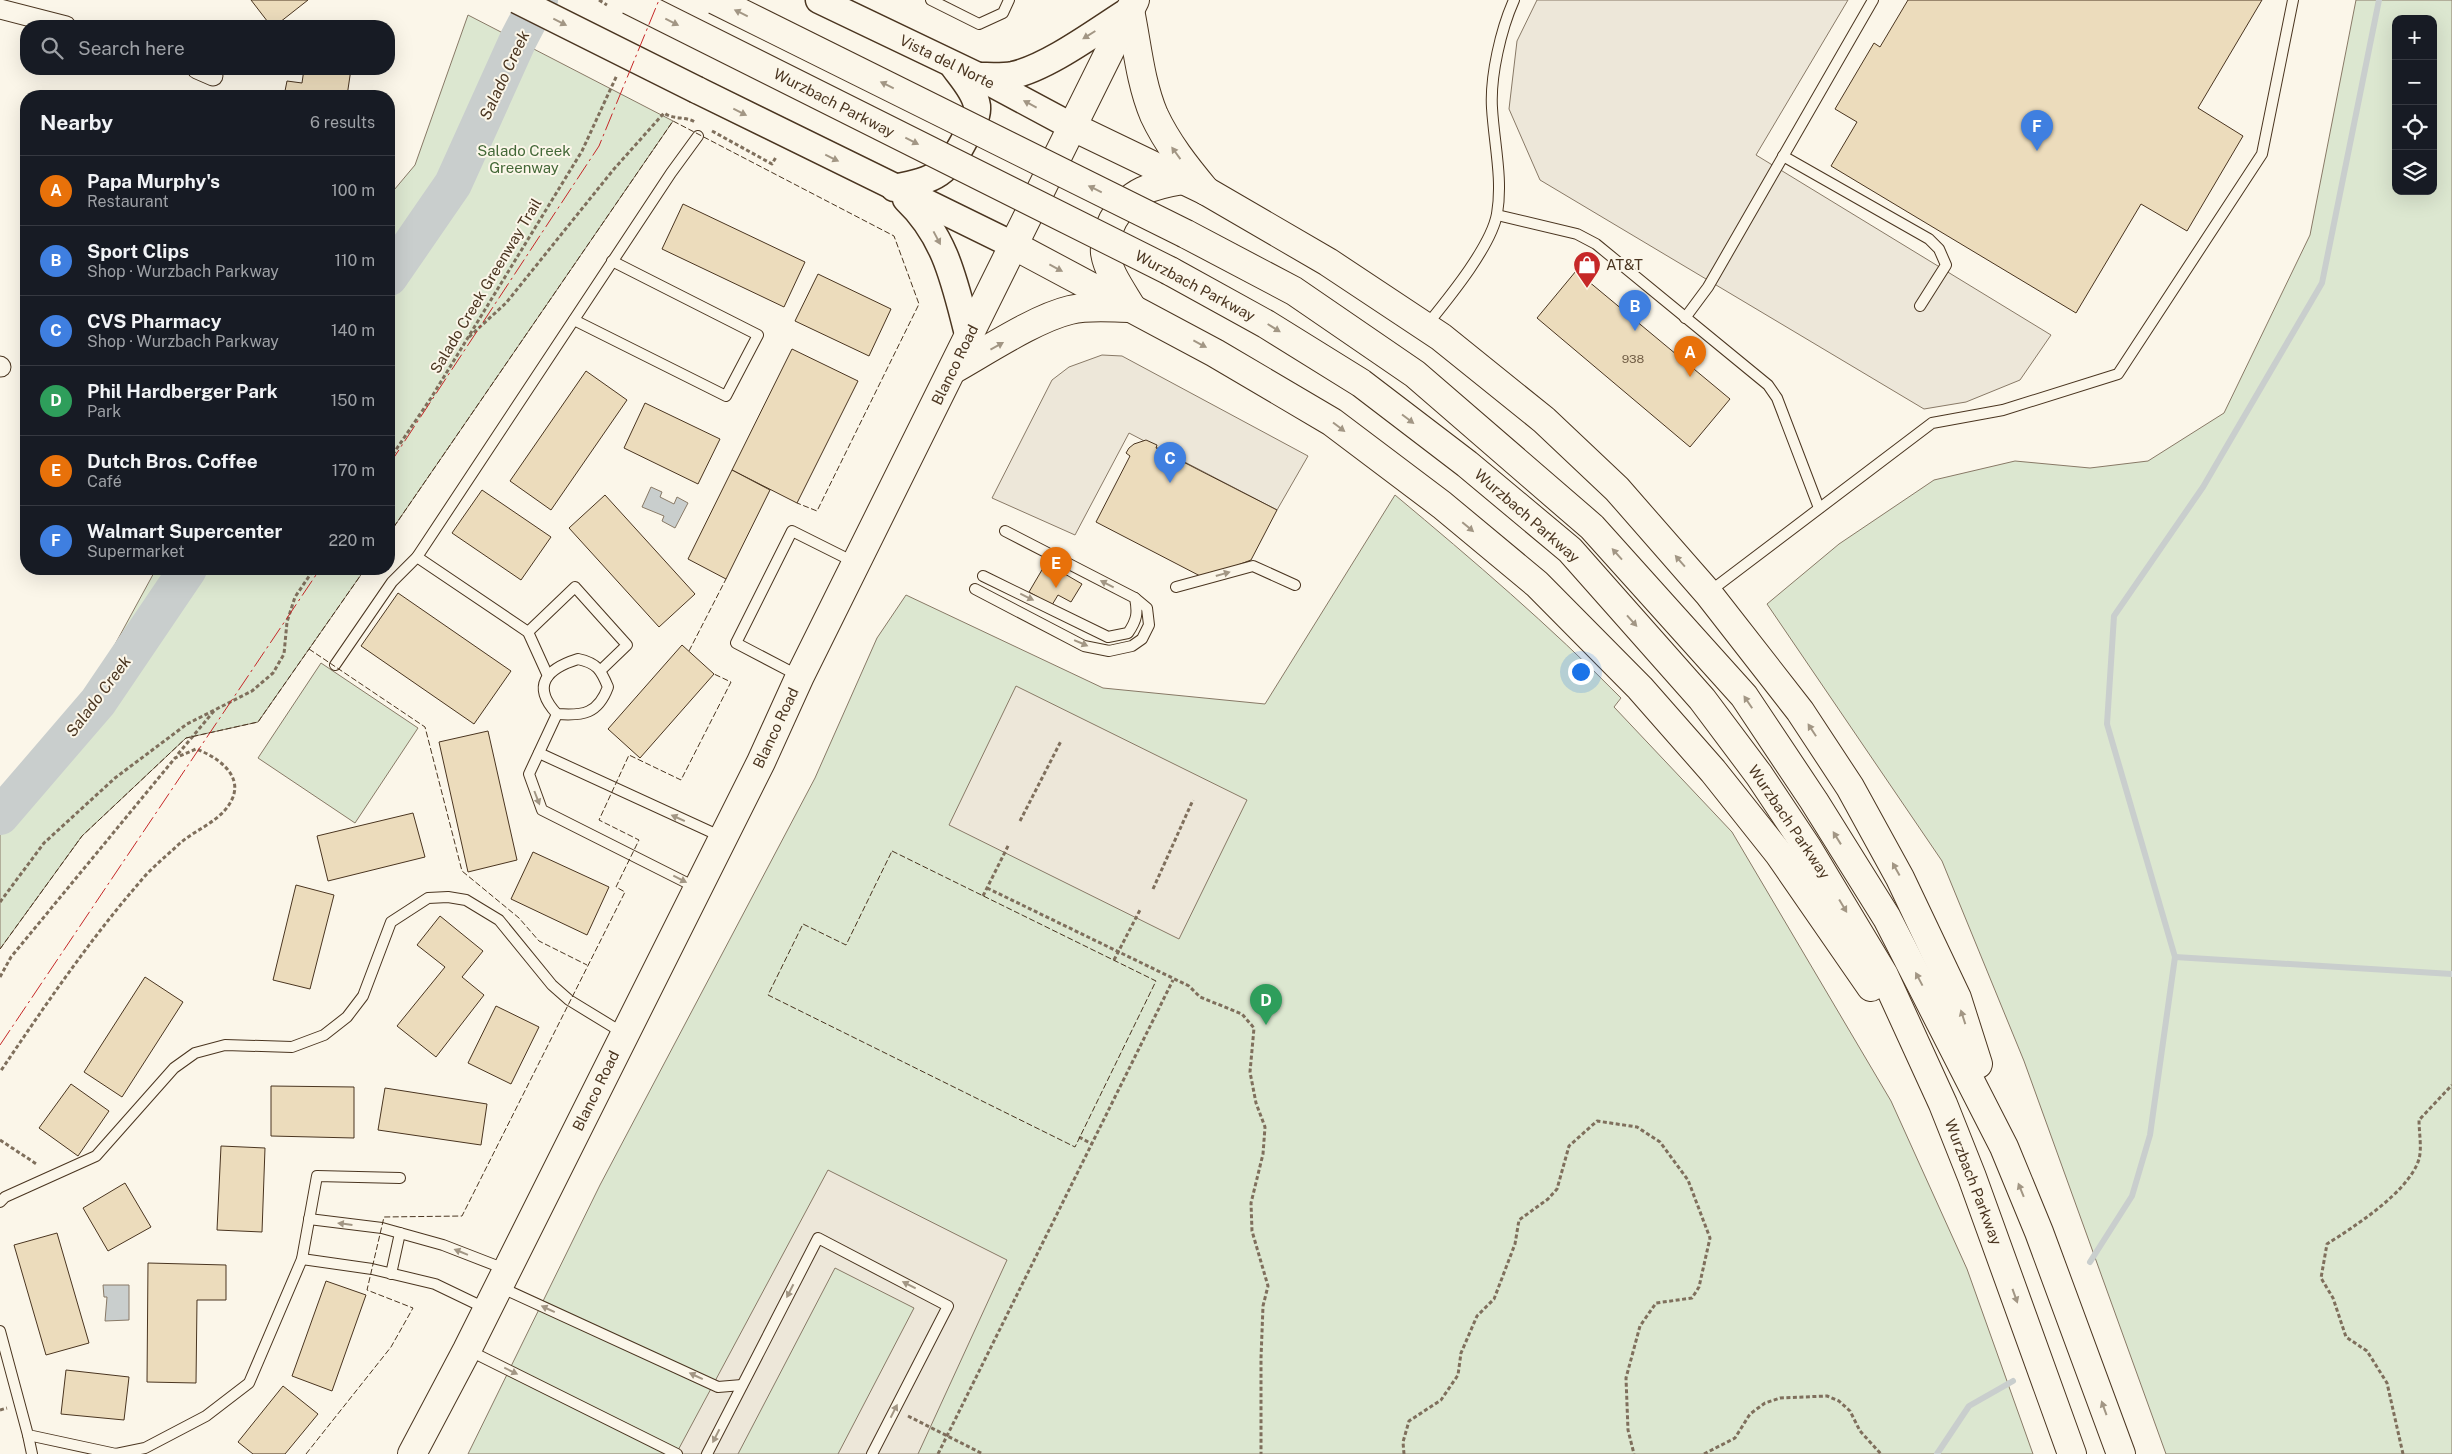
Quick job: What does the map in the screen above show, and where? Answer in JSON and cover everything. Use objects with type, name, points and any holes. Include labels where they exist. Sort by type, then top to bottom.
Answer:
[{"type":"main road","name":"Wurzbach Parkway","points":[[715,0],[1186,234],[1294,291],[1416,374],[1592,527],[1744,696],[1814,801],[1886,918],[2004,1147],[2039,1232],[2121,1454]]},
{"type":"main road","name":"Blanco Road","points":[[412,1454],[467,1350],[722,838],[800,676],[1133,5]]},
{"type":"main road","points":[[1133,5],[1146,93],[1154,114],[1194,186]]},
{"type":"main road","name":"Wurzbach Parkway","points":[[622,6],[1170,270],[1266,324],[1361,383],[1467,464],[1570,550],[1702,699],[1759,775],[1807,847],[1884,975],[1943,1104],[1975,1186],[2072,1454]]},
{"type":"main road","points":[[1074,127],[1194,186],[1328,262],[1426,327],[1544,420],[1617,489],[1708,593],[1800,711],[1850,787],[1900,878],[1957,998],[2004,1147]]},
{"type":"main road","points":[[1132,308],[1108,262],[1105,244],[1111,225],[1120,208],[1138,192],[1156,184],[1194,186]]},
{"type":"main road","points":[[1013,245],[1215,352],[1332,422],[1442,505],[1537,584],[1640,688],[1714,771],[1773,846],[1866,978],[1943,1104]]},
{"type":"main road","points":[[954,369],[1034,326],[1070,310],[1132,308]]},
{"type":"street","points":[[517,0],[894,188],[1013,245]]},
{"type":"street","name":"Vista del Norte","points":[[819,0],[954,67],[978,76],[1074,127]]},
{"type":"street","points":[[978,76],[1013,75],[1032,68],[1050,59],[1133,5]]},
{"type":"street","points":[[0,9],[43,20]]},
{"type":"street","points":[[894,188],[920,183],[943,172],[956,157],[976,117],[977,105],[967,83],[954,67]]},
{"type":"street","points":[[894,188],[923,216],[943,249],[953,275],[968,338]]},
{"type":"lane","points":[[931,0],[979,24],[1003,13],[1009,0]]},
{"type":"lane","points":[[1426,327],[1484,246],[1497,215],[1498,152],[1492,108],[1492,74],[1514,0]]},
{"type":"lane","points":[[1685,318],[1708,287],[1873,0]]},
{"type":"lane","points":[[1708,593],[1932,423],[2003,410],[2118,374],[2262,154],[2293,0]]},
{"type":"lane","points":[[335,664],[392,582],[417,557],[612,261],[698,136]]},
{"type":"lane","points":[[1784,156],[1929,239],[1939,249],[1946,265],[1920,306]]},
{"type":"lane","points":[[1497,215],[1578,234],[1596,244],[1768,385],[1777,398],[1819,508]]},
{"type":"lane","points":[[574,320],[726,396],[758,335],[612,261]]},
{"type":"lane","points":[[800,676],[736,643],[792,531],[856,564]]},
{"type":"lane","points":[[976,589],[1084,646],[1109,651],[1132,646],[1142,639],[1150,625],[1147,608],[1135,598],[1005,532]]},
{"type":"lane","points":[[417,557],[528,632],[548,676]]},
{"type":"lane","points":[[1176,587],[1253,566],[1295,585]]},
{"type":"lane","points":[[983,576],[1108,637],[1128,633],[1136,622],[1138,611],[1135,598]]},
{"type":"lane","points":[[528,632],[575,587],[627,645],[601,670]]},
{"type":"lane","points":[[578,659],[592,662],[601,670],[608,687],[603,700],[588,713],[573,716],[557,714],[545,702],[544,686],[548,676],[559,665],[578,659]]},
{"type":"lane","points":[[557,714],[529,774],[542,810],[697,888]]},
{"type":"lane","points":[[539,753],[722,838]]},
{"type":"lane","points":[[0,1202],[5,1197],[96,1156],[174,1068],[195,1053],[225,1045],[292,1047],[324,1036],[347,1017],[362,996],[391,922],[428,898],[448,897],[466,900],[499,920],[552,985],[569,1000],[624,1034]]},
{"type":"lane","points":[[28,1435],[116,1454],[145,1448],[206,1416],[248,1383],[302,1259],[317,1176],[400,1178]]},
{"type":"lane","points":[[309,1219],[382,1228],[443,1245],[498,1288],[718,1387],[742,1385]]},
{"type":"lane","points":[[391,1274],[400,1233]]},
{"type":"lane","points":[[707,1454],[818,1238],[948,1306],[872,1454]]},
{"type":"lane","points":[[302,1259],[391,1274],[435,1284],[498,1288]]},
{"type":"lane","points":[[0,1331],[32,1454]]},
{"type":"lane","points":[[467,1350],[677,1454]]},
{"type":"path","points":[[599,0],[622,6]]},
{"type":"path","name":"Salado Creek Greenway Trail","points":[[395,451],[431,398],[582,151],[619,72]]},
{"type":"path","points":[[465,341],[506,303],[614,169],[664,113],[671,118],[690,119],[698,124]]},
{"type":"path","points":[[707,128],[772,164],[776,157]]},
{"type":"path","points":[[0,902],[44,843],[115,778],[187,724],[252,691],[272,673],[284,654],[287,622],[294,597],[310,575]]},
{"type":"path","points":[[0,977],[11,957],[216,708]]},
{"type":"path","points":[[1020,821],[1061,740]]},
{"type":"path","points":[[0,1072],[55,990],[139,882],[185,838],[200,830],[228,806],[233,796],[235,783],[226,768],[213,756],[196,749],[185,752],[175,758]]},
{"type":"path","points":[[1153,889],[1193,800]]},
{"type":"path","points":[[983,896],[1009,844]]},
{"type":"path","points":[[987,888],[1173,980],[1189,986],[1200,997],[1242,1014],[1254,1028],[1250,1072],[1256,1103],[1265,1127],[1263,1154],[1251,1203],[1252,1231],[1268,1286],[1263,1306],[1261,1454]]},
{"type":"path","points":[[1114,960],[1140,910]]},
{"type":"path","points":[[938,1454],[1173,980]]},
{"type":"path","points":[[2403,1454],[2387,1383],[2368,1351],[2346,1337],[2334,1298],[2321,1278],[2327,1244],[2364,1221],[2404,1184],[2419,1158],[2419,1120],[2452,1085]]},
{"type":"path","points":[[1404,1454],[1403,1442],[1409,1421],[1440,1400],[1458,1375],[1461,1353],[1477,1316],[1494,1299],[1512,1253],[1519,1220],[1548,1200],[1557,1189],[1569,1146],[1597,1121],[1637,1127],[1660,1142],[1688,1180],[1710,1238],[1699,1287],[1692,1298],[1656,1303],[1640,1326],[1626,1378],[1628,1430],[1634,1454]]},
{"type":"path","points":[[1079,1137],[1092,1144]]},
{"type":"path","points":[[0,1140],[55,1176]]},
{"type":"path","points":[[1704,1454],[1734,1438],[1750,1414],[1765,1403],[1780,1398],[1827,1396],[1839,1401],[1850,1411],[1860,1431],[1881,1454]]},
{"type":"path","points":[[895,1409],[984,1454]]},
{"type":"green space","points":[[2356,0],[2452,0],[2452,1454],[2166,1454],[2024,1061],[1942,861],[1767,604],[1839,544],[1934,480],[2015,461],[2090,468],[2148,461],[2224,413],[2310,235]]},
{"type":"green space","name":"Salado Creek Greenway","points":[[468,15],[673,121],[395,525],[395,189],[415,165]]},
{"type":"green space","points":[[1395,495],[1511,594],[1621,698],[1614,707],[1732,832],[1891,1101],[1967,1269],[2033,1454],[468,1454],[600,1185],[815,778],[877,638],[906,595],[1103,688],[1265,704]]},
{"type":"green space","points":[[153,575],[361,575],[258,722],[186,738],[82,836],[0,949],[0,790],[94,683]]},
{"type":"green space","points":[[321,663],[418,728],[355,823],[258,758]]},
{"type":"shaded area","points":[[1537,0],[1848,0],[1756,155],[2051,335],[2020,380],[1966,402],[1924,409],[1540,180],[1509,109],[1517,41]]},
{"type":"shaded area","points":[[1102,355],[1122,356],[1308,456],[1277,510],[1129,433],[1075,535],[992,498],[1052,380],[1069,367]]},
{"type":"shaded area","points":[[651,487],[662,492],[660,497],[674,504],[677,497],[688,503],[675,528],[662,521],[664,516],[642,507]]},
{"type":"shaded area","points":[[1016,686],[1247,800],[1179,939],[949,825]]},
{"type":"shaded area","points":[[828,1170],[1007,1260],[918,1454],[838,1454],[914,1308],[835,1268],[738,1454],[676,1454]]},
{"type":"shaded area","points":[[103,1285],[129,1285],[129,1320],[105,1321],[107,1297],[104,1297]]},
{"type":"building","points":[[251,0],[308,0],[283,20],[266,20]]},
{"type":"building","points":[[1908,0],[2262,0],[2198,108],[2243,136],[2187,231],[2141,204],[2076,313],[1831,166],[1857,122],[1835,109],[1874,43],[1880,47]]},
{"type":"building","points":[[303,75],[350,75],[348,90],[285,90],[287,81],[302,83]]},
{"type":"building","points":[[683,204],[805,262],[784,307],[662,249]]},
{"type":"building","points":[[1576,271],[1730,399],[1690,447],[1537,318]]},
{"type":"building","points":[[818,274],[891,309],[869,356],[795,321]]},
{"type":"building","points":[[792,349],[858,381],[797,503],[732,470]]},
{"type":"building","points":[[586,371],[627,400],[551,510],[510,481]]},
{"type":"building","points":[[645,403],[720,439],[698,484],[624,448]]},
{"type":"building","points":[[1146,440],[1157,445],[1156,448],[1277,510],[1251,560],[1204,578],[1096,522],[1130,456],[1126,453],[1129,448]]},
{"type":"building","points":[[732,470],[770,490],[726,579],[688,559]]},
{"type":"building","points":[[482,490],[551,537],[521,580],[452,533]]},
{"type":"building","points":[[605,495],[695,594],[659,627],[569,528]]},
{"type":"building","points":[[1046,563],[1082,584],[1071,602],[1058,595],[1052,605],[1029,592]]},
{"type":"building","points":[[398,593],[511,671],[474,724],[361,646]]},
{"type":"building","points":[[682,645],[714,674],[640,758],[608,729]]},
{"type":"building","points":[[488,731],[517,860],[468,872],[439,742]]},
{"type":"building","points":[[413,813],[425,857],[328,881],[317,836]]},
{"type":"building","points":[[533,852],[609,887],[587,935],[511,899]]},
{"type":"building","points":[[296,885],[334,895],[310,989],[273,980]]},
{"type":"building","points":[[440,916],[483,951],[462,977],[484,995],[436,1057],[397,1026],[445,967],[417,945]]},
{"type":"building","points":[[145,977],[183,1002],[122,1097],[84,1072]]},
{"type":"building","points":[[496,1006],[539,1027],[511,1084],[468,1063]]},
{"type":"building","points":[[71,1084],[109,1111],[78,1156],[39,1128]]},
{"type":"building","points":[[271,1086],[354,1087],[354,1138],[271,1136]]},
{"type":"building","points":[[385,1088],[487,1104],[481,1145],[378,1130]]},
{"type":"building","points":[[221,1146],[265,1148],[262,1232],[217,1230]]},
{"type":"building","points":[[125,1183],[151,1227],[108,1251],[83,1208]]},
{"type":"building","points":[[57,1233],[89,1343],[46,1355],[14,1245]]},
{"type":"building","points":[[148,1263],[226,1265],[226,1300],[197,1300],[196,1383],[147,1382]]},
{"type":"building","points":[[326,1281],[366,1295],[332,1391],[292,1376]]},
{"type":"building","points":[[66,1370],[129,1377],[124,1420],[61,1414]]},
{"type":"building","points":[[283,1386],[318,1414],[285,1454],[253,1454],[238,1442]]},
{"type":"waterway","name":"Salado Creek","points":[[395,268],[453,184],[518,40],[539,0]]},
{"type":"waterway","points":[[2090,1262],[2132,1196],[2150,1135],[2175,957],[2107,724],[2114,616],[2203,487],[2322,283],[2379,0]]},
{"type":"waterway","name":"Salado Creek","points":[[0,816],[98,702],[184,575]]},
{"type":"waterway","points":[[2175,957],[2452,974]]},
{"type":"waterway","points":[[1937,1454],[1969,1406],[2013,1381]]},
{"type":"fence","points":[[395,525],[673,121],[894,236],[919,304],[817,511],[797,503]]},
{"type":"fence","points":[[0,949],[82,836],[186,738],[258,722],[361,575]]},
{"type":"fence","points":[[689,651],[726,579]]},
{"type":"fence","points":[[309,649],[425,727],[462,871],[519,918],[539,941],[587,965]]},
{"type":"fence","points":[[306,1454],[391,1347],[413,1308],[367,1290],[384,1217],[462,1216],[625,892],[616,887],[639,840],[599,820],[629,755],[681,780],[731,682],[714,674]]},
{"type":"fence","points":[[892,851],[1156,981],[1075,1147],[768,995],[803,924],[846,945],[892,851]]},
{"type":"power","points":[[395,456],[599,146],[659,0]]},
{"type":"power","points":[[0,1045],[316,575]]},
{"type":"place","name":"Walmart Supercenter","points":[[2037,151]]},
{"type":"place","name":"AT&T","points":[[1587,289]]},
{"type":"place","name":"Sport Clips","points":[[1635,331]]},
{"type":"place","name":"Papa Murphy's","points":[[1690,377]]},
{"type":"place","name":"CVS Pharmacy","points":[[1170,483]]},
{"type":"place","name":"Dutch Bros. Coffee","points":[[1056,588]]},
{"type":"place","name":"Phil Hardberger Park","points":[[1266,1025]]}]
